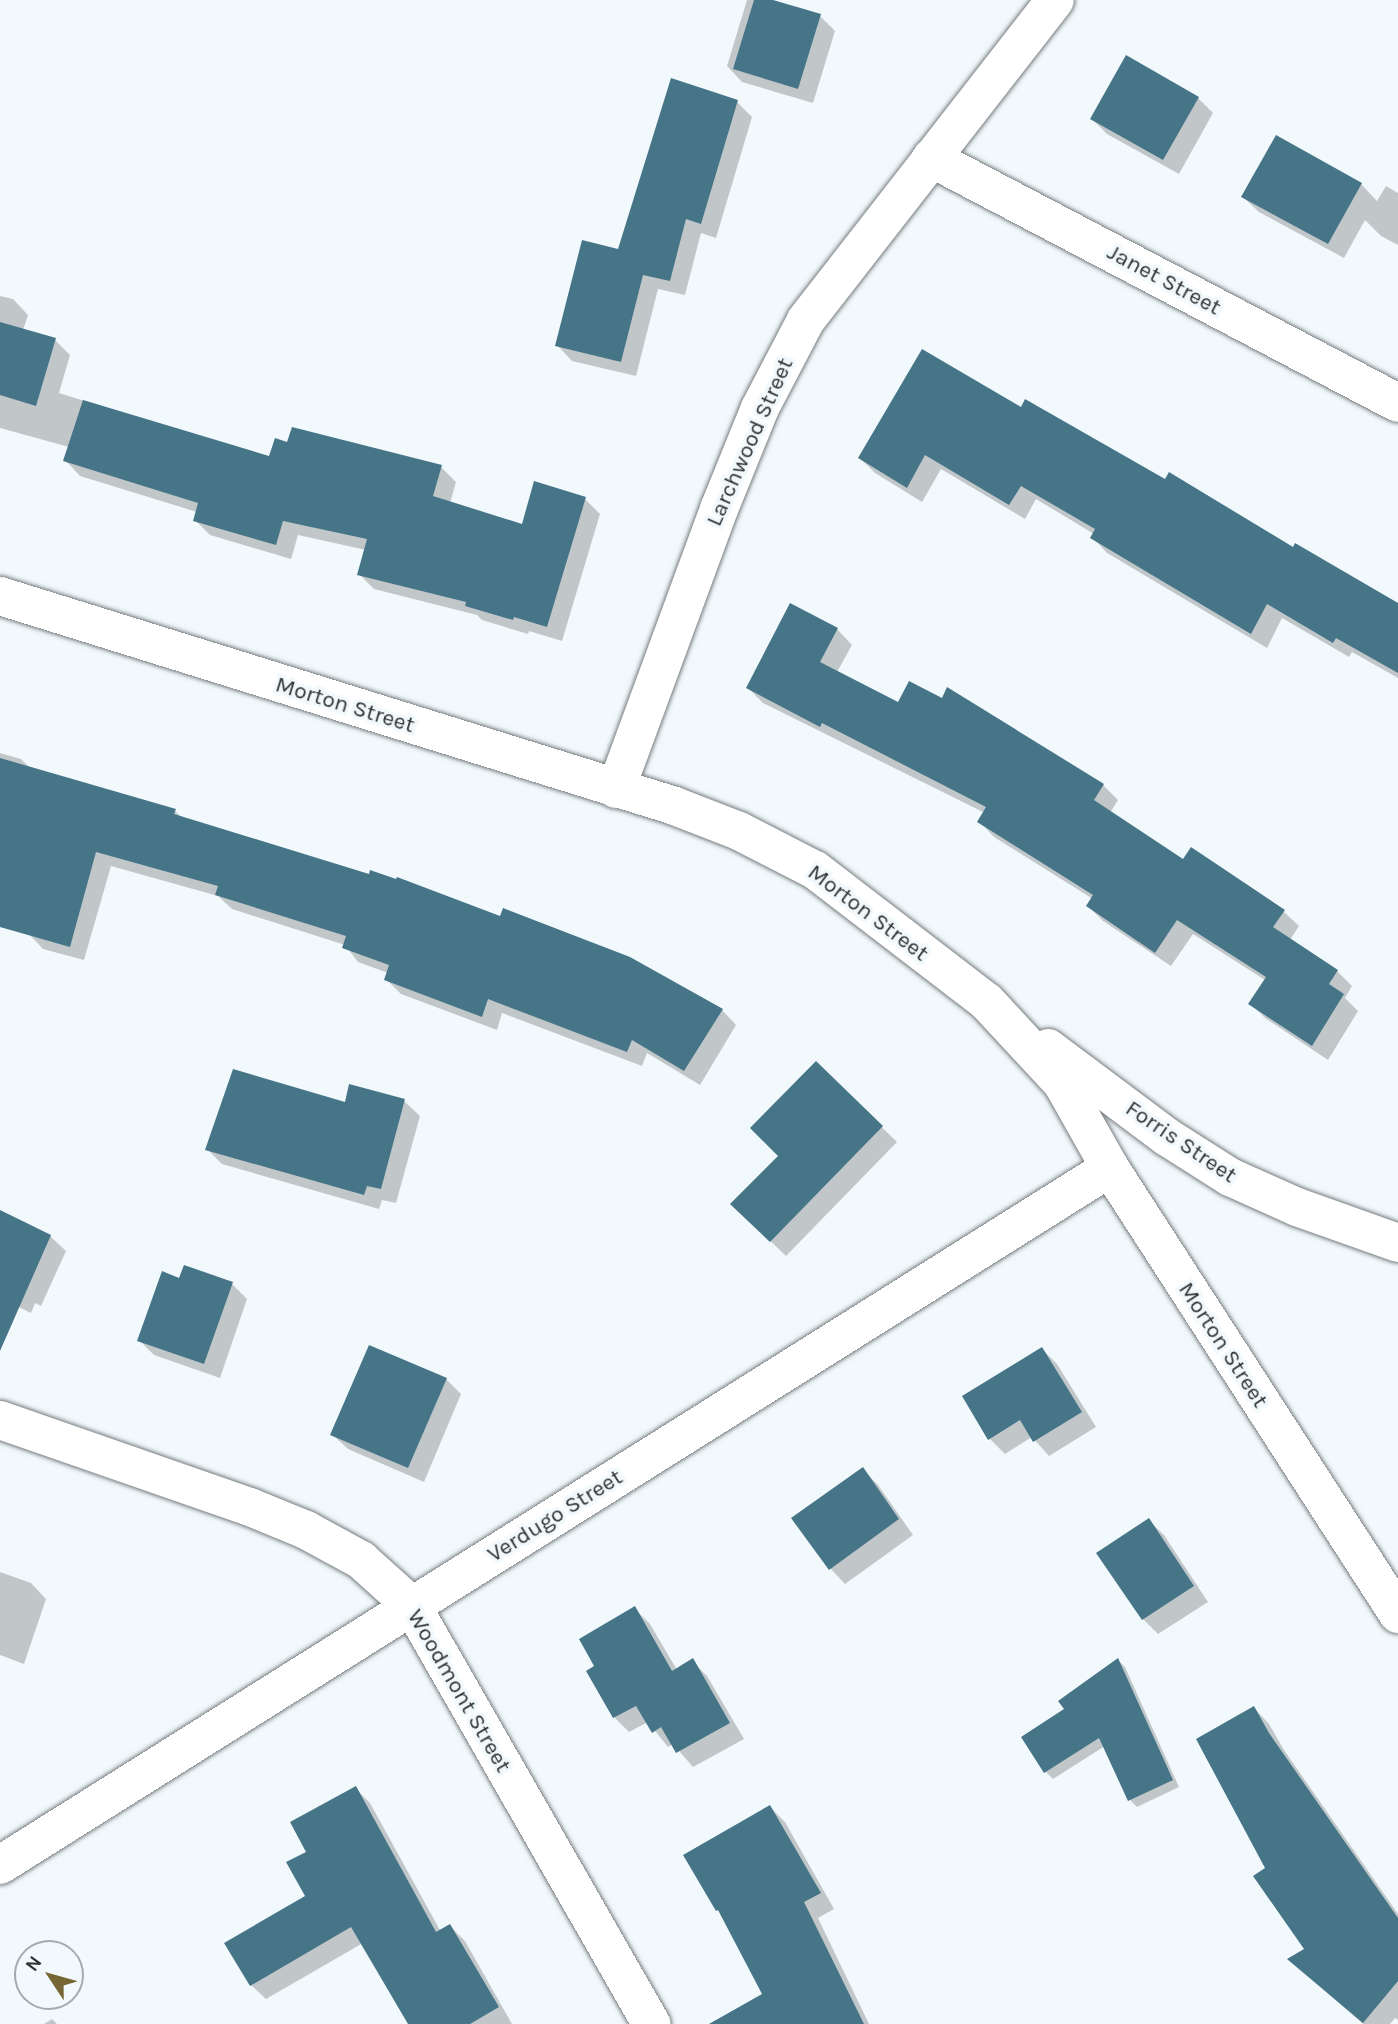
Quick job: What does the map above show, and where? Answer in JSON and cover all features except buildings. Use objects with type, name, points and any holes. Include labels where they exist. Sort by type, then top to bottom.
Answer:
[{"type":"street","name":"Larchwood Street","points":[[616,789],[719,509],[760,408],[806,320],[1055,0]]},
{"type":"street","name":"Janet Street","points":[[931,158],[1398,403]]},
{"type":"street","name":"Morton Street","points":[[0,596],[699,814],[816,870],[986,1001],[1062,1083],[1110,1168],[1398,1614]]},
{"type":"street","name":"Forris Street","points":[[986,1001],[1167,1136],[1230,1177],[1297,1208],[1398,1243]]},
{"type":"street","name":"Verdugo Street","points":[[0,1865],[1110,1168]]},
{"type":"street","name":"Woodmont Street","points":[[0,1420],[250,1507],[306,1531],[361,1560],[412,1606],[651,2024]]}]
